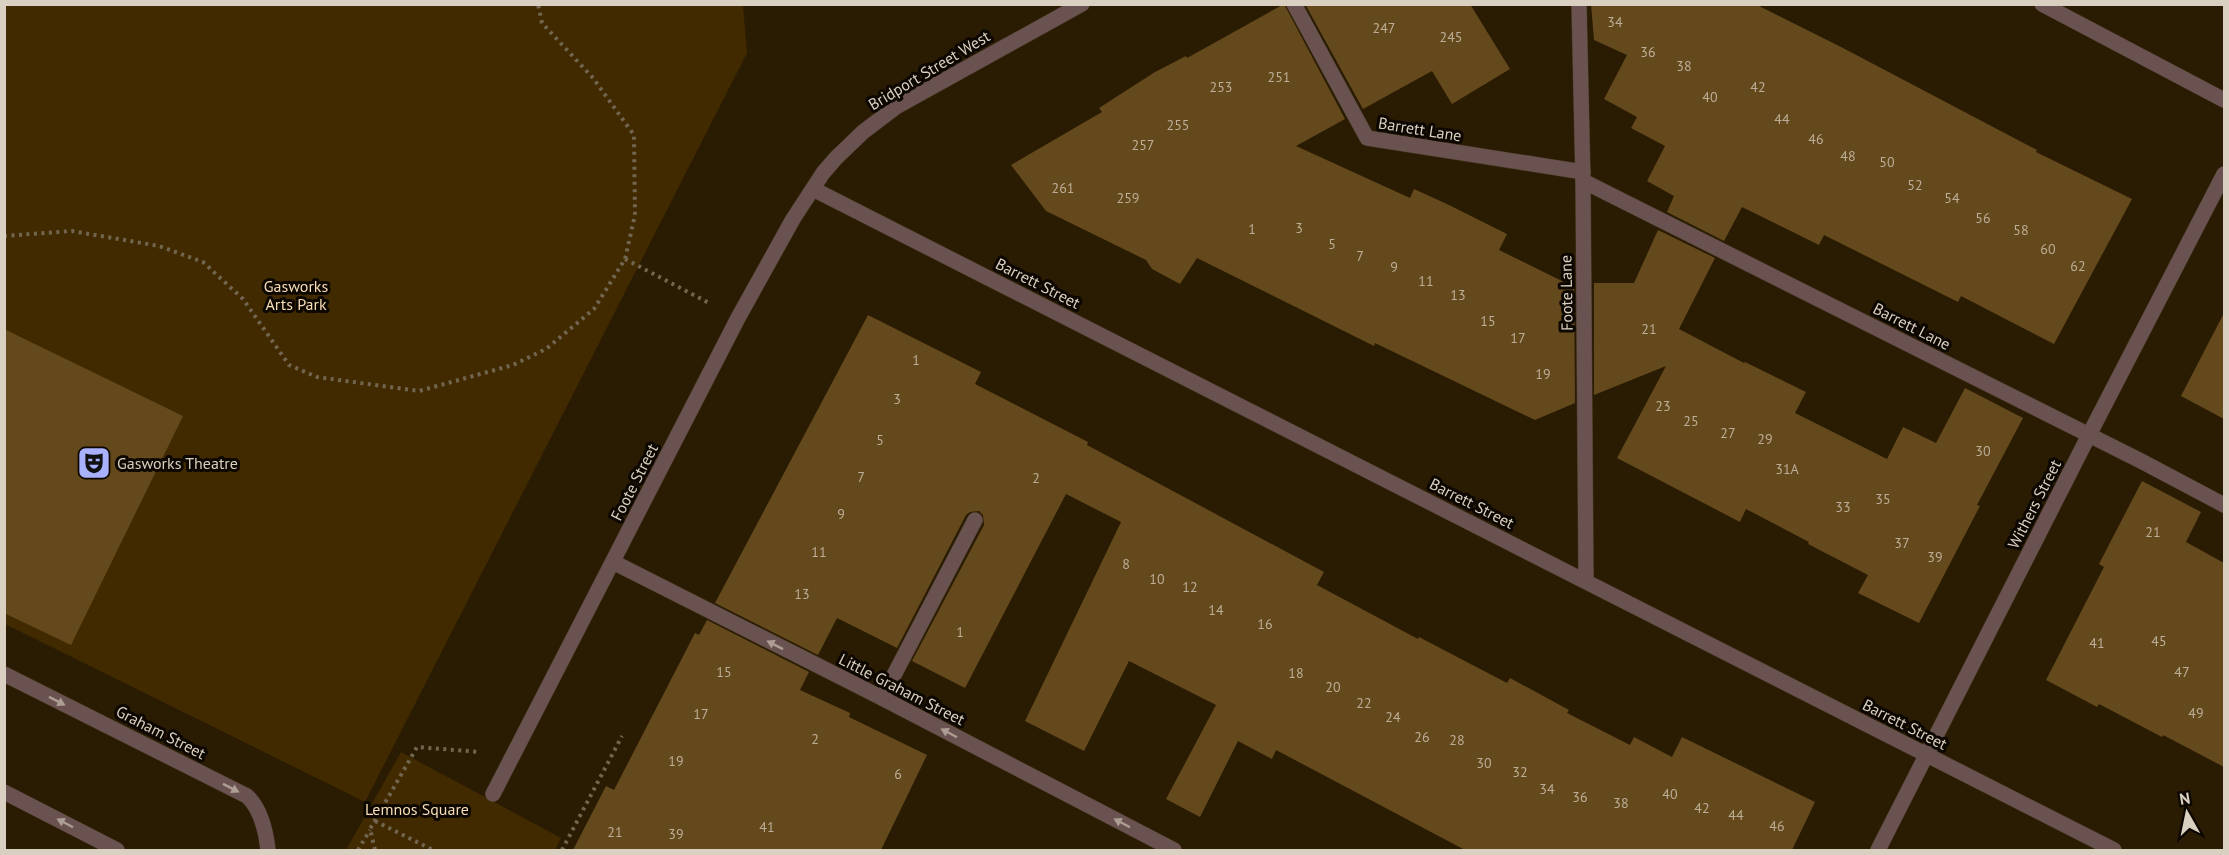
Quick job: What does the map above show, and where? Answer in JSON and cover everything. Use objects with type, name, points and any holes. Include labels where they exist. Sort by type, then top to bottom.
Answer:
[{"type":"street","name":"Bridport Street West","points":[[813,189],[850,145],[896,107],[1082,4]]},
{"type":"street","name":"Barrett Lane","points":[[1294,4],[1367,138],[1583,176],[2224,505]]},
{"type":"street","name":"Foote Lane","points":[[1579,4],[1583,176],[1586,581]]},
{"type":"street","points":[[2042,4],[2224,100]]},
{"type":"street","name":"Withers Street","points":[[1878,850],[2224,174]]},
{"type":"street","name":"Foote Street","points":[[493,794],[738,318],[780,241],[813,189]]},
{"type":"street","name":"Barrett Street","points":[[813,189],[2114,850]]},
{"type":"street","points":[[882,698],[975,519]]},
{"type":"street","name":"Little Graham Street","points":[[613,562],[882,698],[1174,850]]},
{"type":"street","name":"Graham Street","points":[[4,674],[247,796],[256,807],[263,825],[268,850]]},
{"type":"street","points":[[4,792],[117,850]]},
{"type":"path","points":[[4,237],[72,231],[159,246],[203,262],[243,299],[288,365],[317,377],[419,391],[513,365],[546,349],[594,309],[625,259],[635,215],[634,135],[593,78],[542,23],[538,4]]},
{"type":"path","points":[[625,259],[738,318]]},
{"type":"path","points":[[562,850],[622,736]]},
{"type":"path","points":[[358,850],[417,747],[512,755]]},
{"type":"path","points":[[375,821],[433,850]]},
{"type":"path","points":[[370,829],[375,850]]},
{"type":"green space","name":"Gasworks Arts Park","points":[[4,5],[743,5],[747,53],[365,802],[5,624]]},
{"type":"green space","name":"Lemnos Square","points":[[401,752],[561,838],[555,850],[346,850]]},
{"type":"building","points":[[1284,4],[1345,119],[1296,146],[1410,198],[1414,189],[1449,205],[1507,234],[1499,250],[1566,283],[1574,283],[1575,403],[1535,420],[1375,343],[1374,346],[1197,258],[1180,284],[1152,269],[1146,260],[1046,211],[1011,165],[1102,112],[1099,108],[1155,72],[1186,56],[1187,58]]},
{"type":"building","points":[[1305,4],[1470,4],[1510,69],[1452,104],[1432,71],[1363,109]]},
{"type":"building","points":[[1591,4],[1755,4],[2037,150],[2036,152],[2132,199],[2054,344],[1961,296],[1958,302],[1824,235],[1819,245],[1742,207],[1724,241],[1667,212],[1674,196],[1647,181],[1665,146],[1631,128],[1637,117],[1604,99],[1627,55],[1594,40]]},
{"type":"building","points":[[1658,230],[1715,258],[1679,329],[1806,392],[1795,413],[1887,459],[1903,427],[1936,443],[1965,388],[2023,418],[1919,623],[1858,593],[1868,575],[1808,544],[1809,542],[1746,509],[1740,522],[1617,458],[1666,366],[1594,395],[1594,283],[1634,283]]},
{"type":"building","points":[[2224,313],[2224,419],[2181,396]]},
{"type":"building","points":[[868,315],[981,372],[975,384],[1088,442],[1087,445],[1324,572],[1317,585],[1418,639],[1419,637],[1507,683],[1510,678],[1569,710],[1567,713],[1630,745],[1634,737],[1672,757],[1682,737],[1815,802],[1792,850],[1465,850],[1276,750],[1272,759],[1238,741],[1200,817],[1166,799],[1216,705],[1129,661],[1084,751],[1025,721],[1121,522],[1066,494],[965,688],[912,661],[984,525],[983,515],[979,511],[966,515],[897,648],[837,618],[818,655],[715,603]]},
{"type":"building","name":"Gasworks Theatre","points":[[4,329],[183,416],[71,645],[4,613]]},
{"type":"building","points":[[2142,481],[2201,512],[2186,542],[2224,563],[2224,767],[2163,735],[2162,737],[2099,704],[2097,707],[2046,680],[2104,567],[2099,564]]},
{"type":"building","points":[[707,620],[809,672],[800,690],[850,713],[849,717],[927,755],[881,850],[573,850],[606,786],[614,790],[695,633],[699,635]]},
{"type":"place","name":"Gasworks Theatre","points":[[94,463]]}]
